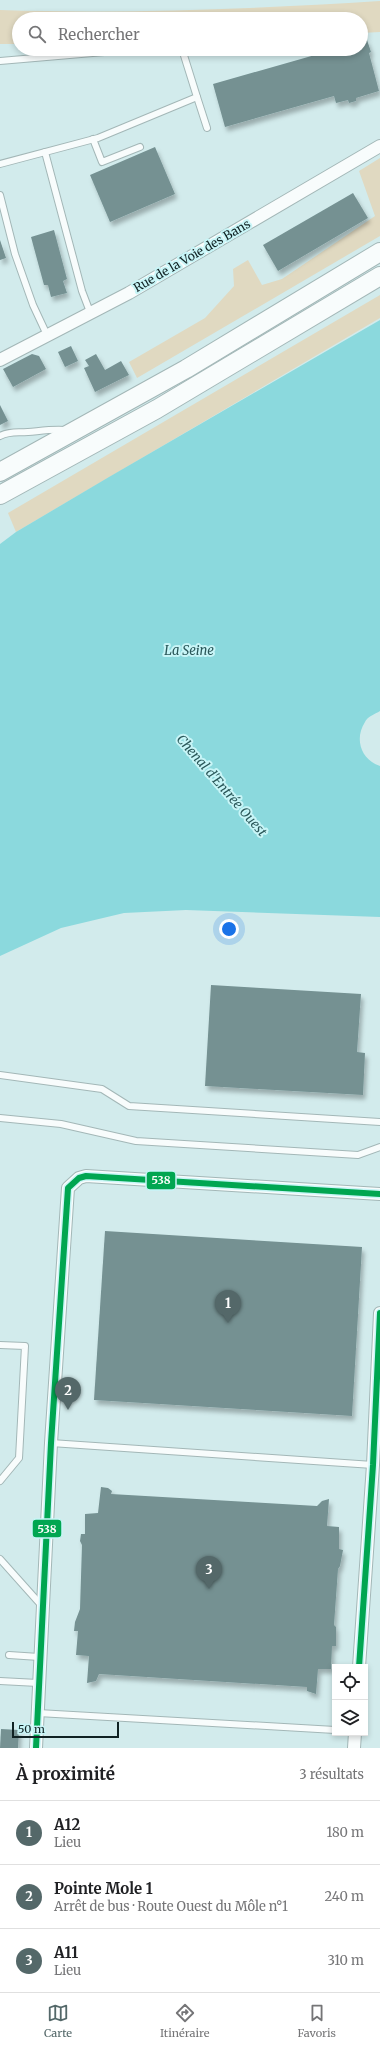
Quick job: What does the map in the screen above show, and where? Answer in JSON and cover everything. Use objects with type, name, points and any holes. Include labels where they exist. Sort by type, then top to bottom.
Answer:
[{"type":"main road","points":[[0,472],[79,430],[186,369],[380,252]]},
{"type":"main road","points":[[0,495],[157,409],[380,276]]},
{"type":"street","name":"Rue de la Voie des Bans","points":[[0,360],[129,293],[380,146]]},
{"type":"street","points":[[36,1748],[51,1443],[67,1192],[73,1182],[78,1178],[86,1176],[380,1194]]},
{"type":"street","points":[[359,1664],[373,1465],[380,1313]]},
{"type":"street","points":[[354,1748],[355,1736]]},
{"type":"lane","points":[[0,61],[58,56]]},
{"type":"lane","points":[[184,56],[208,128]]},
{"type":"lane","points":[[0,164],[93,139],[197,97]]},
{"type":"lane","points":[[93,139],[102,162],[140,147]]},
{"type":"lane","points":[[45,152],[82,291],[90,312]]},
{"type":"lane","points":[[0,195],[15,254],[33,305],[47,335]]},
{"type":"lane","points":[[0,436],[9,432],[79,430]]},
{"type":"lane","points":[[0,1075],[102,1089],[129,1106],[380,1122]]},
{"type":"lane","points":[[0,1118],[61,1124],[136,1141],[358,1155],[380,1147]]},
{"type":"lane","points":[[0,1345],[25,1346],[18,1458],[0,1481]]},
{"type":"lane","points":[[51,1443],[373,1465]]},
{"type":"lane","points":[[0,1558],[42,1606]]},
{"type":"lane","points":[[8,1655],[40,1657]]},
{"type":"lane","points":[[0,1681],[38,1683]]},
{"type":"lane","points":[[38,1713],[332,1730]]},
{"type":"shaded area","points":[[380,1],[380,32],[368,33],[368,12],[12,12],[12,44],[0,44],[0,10],[142,11]]},
{"type":"shaded area","points":[[380,158],[380,236],[137,378],[129,362],[205,318],[234,286],[233,269],[248,260],[262,285],[282,279],[375,216],[359,171]]},
{"type":"shaded area","points":[[380,295],[380,318],[16,532],[8,513]]},
{"type":"water","name":"La Seine","points":[[380,320],[380,711],[366,720],[360,735],[360,742],[361,748],[368,759],[380,766],[380,917],[186,910],[124,913],[61,928],[0,956],[0,544],[16,532],[109,477]]},
{"type":"building","points":[[368,43],[371,52],[369,53],[379,91],[356,98],[356,101],[349,103],[348,100],[336,103],[334,96],[225,127],[213,84],[311,56],[368,56]]},
{"type":"building","points":[[155,147],[175,194],[110,222],[90,175]]},
{"type":"building","points":[[353,193],[368,218],[278,271],[263,245]]},
{"type":"building","points":[[54,230],[67,279],[63,281],[67,293],[51,297],[48,285],[44,285],[31,237]]},
{"type":"building","points":[[0,240],[6,258],[0,260]]},
{"type":"building","points":[[71,346],[78,361],[65,367],[58,352]]},
{"type":"building","points":[[32,354],[39,356],[46,369],[13,387],[3,369]]},
{"type":"building","points":[[96,354],[105,370],[121,361],[129,375],[95,392],[84,368],[89,366],[85,360]]},
{"type":"building","points":[[0,405],[8,421],[0,425]]},
{"type":"building","points":[[211,985],[361,994],[357,1052],[365,1053],[363,1095],[205,1086]]},
{"type":"building","points":[[105,1231],[362,1247],[352,1416],[94,1400]]},
{"type":"building","points":[[101,1487],[108,1488],[112,1491],[111,1494],[317,1506],[322,1501],[329,1499],[327,1526],[339,1527],[339,1549],[343,1550],[338,1569],[334,1625],[336,1627],[336,1646],[332,1646],[331,1669],[318,1669],[316,1694],[307,1691],[307,1687],[99,1674],[96,1681],[87,1683],[89,1656],[76,1655],[78,1631],[74,1631],[75,1622],[80,1609],[82,1545],[80,1541],[81,1534],[85,1534],[85,1514],[98,1513]]},
{"type":"building","points":[[1,1729],[19,1730],[18,1748],[0,1748]]},
{"type":"transit line","name":"538","points":[[36,1748],[51,1443],[68,1188],[79,1178],[86,1176],[380,1194]]},
{"type":"transit line","name":"538","points":[[359,1664],[373,1465],[380,1313]]},
{"type":"place","name":"A12","points":[[228,1323]]},
{"type":"place","name":"Pointe Mole 1","points":[[68,1410]]},
{"type":"place","name":"A11","points":[[209,1589]]},
{"type":"water label","name":"Chenal d'Entrée Ouest","points":[[222,785]]}]
